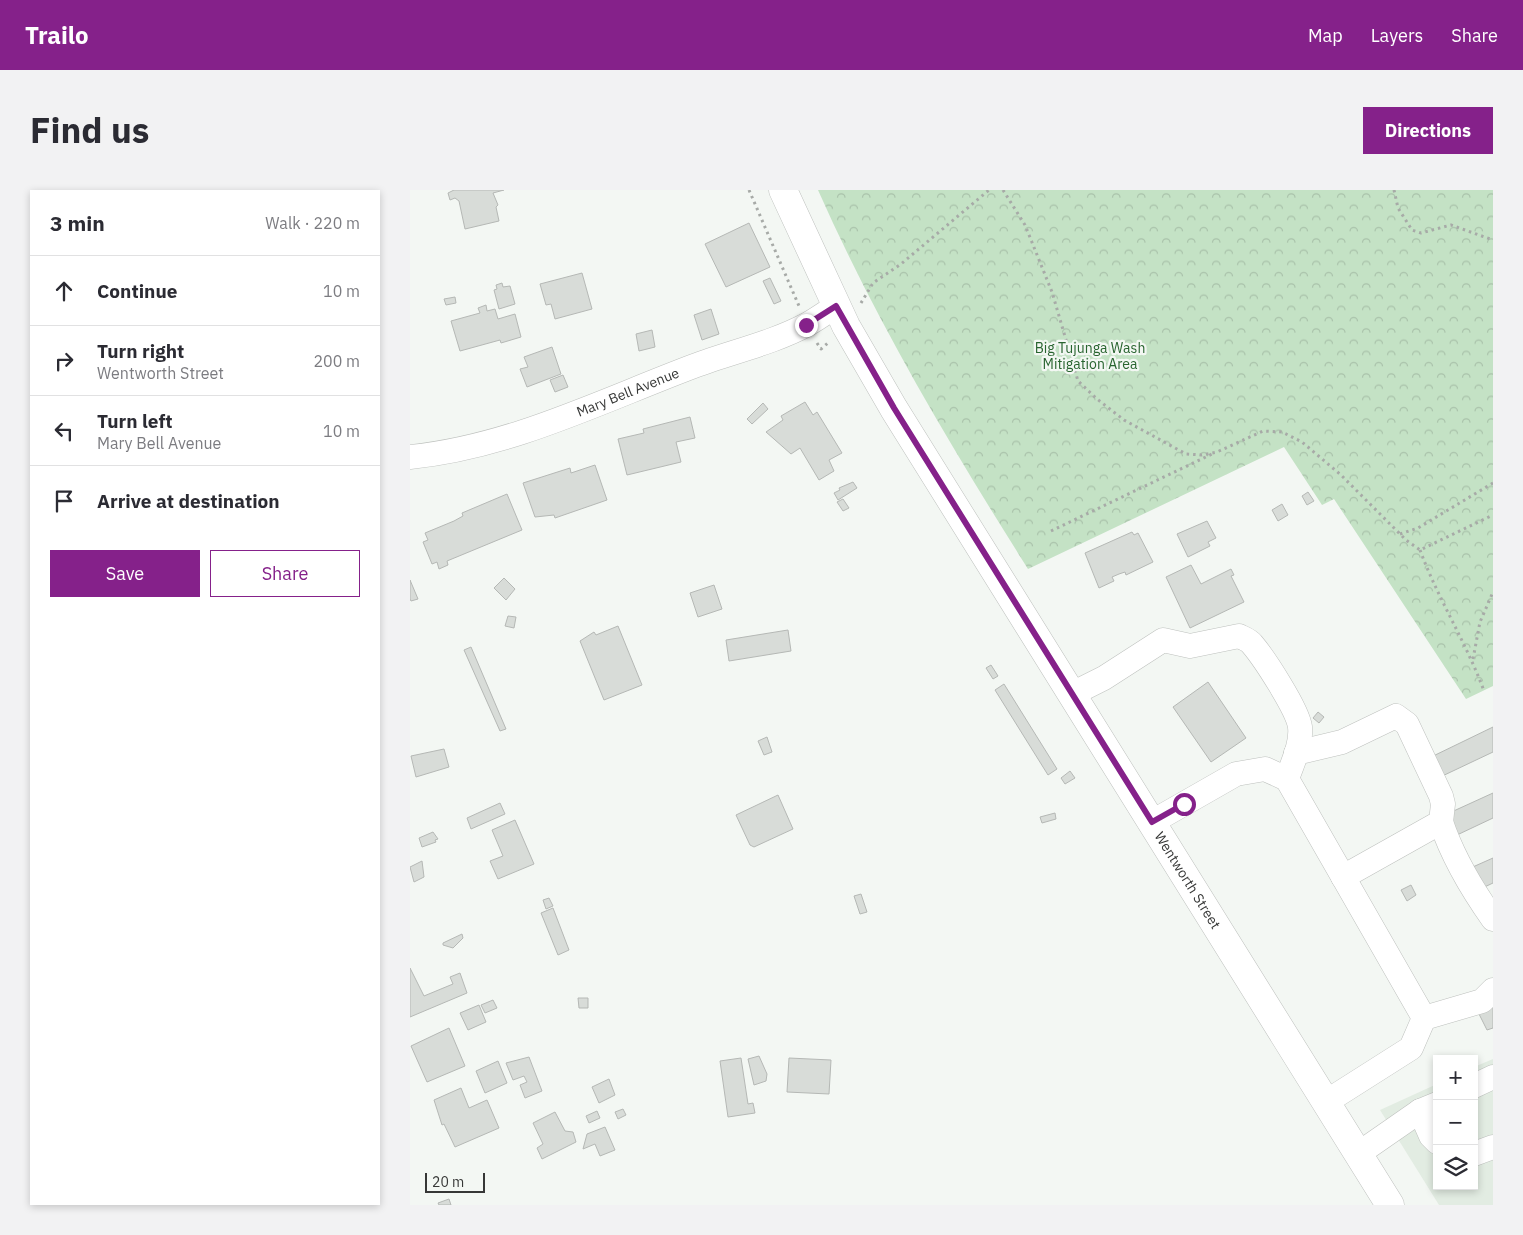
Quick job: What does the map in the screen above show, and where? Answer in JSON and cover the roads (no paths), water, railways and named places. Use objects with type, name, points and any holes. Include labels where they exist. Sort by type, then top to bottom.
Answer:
[{"type":"main road","name":"Wentworth Street","points":[[783,190],[841,316],[894,408],[1390,1205]]},
{"type":"street","name":"Mary Bell Avenue","points":[[410,457],[442,454],[514,436],[806,325],[841,316]]},
{"type":"street","points":[[1072,694],[1104,678],[1163,640],[1190,646],[1239,636],[1250,642],[1289,703],[1300,727],[1296,754],[1286,779]]},
{"type":"street","points":[[1296,754],[1342,742],[1396,716],[1407,724],[1441,796],[1443,804],[1441,822],[1450,850],[1463,875],[1493,919]]},
{"type":"street","points":[[1152,822],[1236,774],[1265,769],[1286,779],[1424,1018]]},
{"type":"street","points":[[1343,877],[1441,822]]},
{"type":"street","points":[[1326,1102],[1410,1048],[1424,1018],[1482,1001],[1493,990]]},
{"type":"street","points":[[1478,1084],[1493,1077]]},
{"type":"street","points":[[1358,1154],[1428,1107],[1431,1136],[1433,1138]]},
{"type":"street","points":[[1478,1153],[1493,1147]]},
{"type":"park label","name":"Big Tujunga Wash Mitigation Area","points":[[1090,356]]}]
